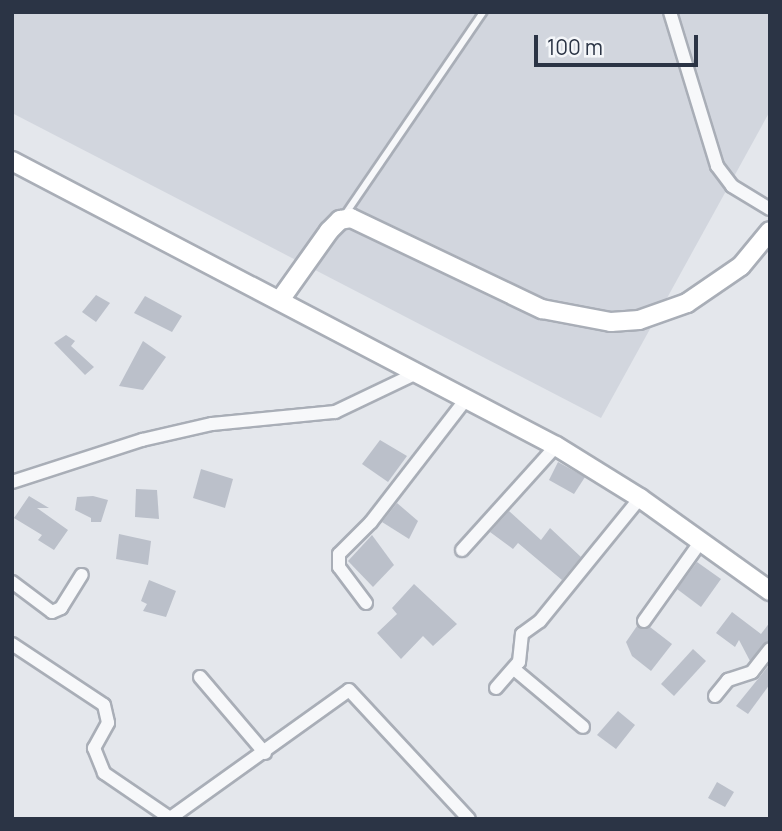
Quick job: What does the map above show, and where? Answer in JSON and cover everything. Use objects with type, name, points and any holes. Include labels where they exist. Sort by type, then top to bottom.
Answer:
[{"type":"main road","points":[[12,161],[556,446],[640,498],[770,591]]},
{"type":"main road","points":[[280,300],[340,220],[351,218],[390,233],[542,309],[611,323],[639,320],[687,303],[741,266],[770,231]]},
{"type":"street","points":[[670,12],[717,166],[732,186],[770,209]]},
{"type":"street","points":[[12,482],[142,440],[212,424],[335,412],[419,372]]},
{"type":"street","points":[[366,603],[339,566],[339,554],[372,522],[466,399]]},
{"type":"street","points":[[462,550],[556,446]]},
{"type":"street","points":[[496,688],[514,669],[522,634],[540,621],[640,498]]},
{"type":"street","points":[[644,621],[701,541]]},
{"type":"street","points":[[12,582],[46,610],[55,612],[82,575]]},
{"type":"street","points":[[12,644],[104,705],[108,723],[94,751],[104,773],[169,818],[265,753],[344,690],[353,691],[469,819]]},
{"type":"street","points":[[715,696],[728,680],[752,672],[770,649]]},
{"type":"street","points":[[514,669],[583,727]]},
{"type":"street","points":[[200,677],[265,753]]},
{"type":"lane","points":[[340,220],[484,12]]},
{"type":"shaded area","points":[[12,12],[770,12],[770,111],[601,418],[12,113]]},
{"type":"building","points":[[96,295],[110,303],[96,322],[82,312]]},
{"type":"building","points":[[145,296],[182,316],[172,332],[134,313]]},
{"type":"building","points":[[66,335],[75,341],[71,346],[94,367],[85,375],[54,343]]},
{"type":"building","points":[[143,341],[166,357],[143,390],[119,386]]},
{"type":"building","points":[[380,440],[407,456],[388,482],[362,464]]},
{"type":"building","points":[[558,462],[585,477],[574,494],[549,480]]},
{"type":"building","points":[[201,469],[233,479],[225,508],[193,498]]},
{"type":"building","points":[[136,489],[157,490],[159,519],[135,517]]},
{"type":"building","points":[[29,496],[49,508],[37,508],[68,530],[54,550],[38,540],[42,535],[14,518]]},
{"type":"building","points":[[93,496],[108,500],[101,522],[91,522],[91,518],[75,510],[77,497]]},
{"type":"building","points":[[397,503],[418,521],[409,539],[382,522]]},
{"type":"building","points":[[509,511],[541,540],[550,528],[581,557],[562,580],[518,543],[513,549],[490,532]]},
{"type":"building","points":[[119,534],[151,541],[148,565],[116,559]]},
{"type":"building","points":[[372,535],[394,565],[373,587],[348,561]]},
{"type":"building","points":[[697,562],[721,579],[701,607],[677,589]]},
{"type":"building","points":[[149,580],[176,591],[166,617],[143,611],[147,604],[141,601]]},
{"type":"building","points":[[414,584],[457,624],[433,646],[423,636],[401,659],[377,633],[397,614],[392,608]]},
{"type":"building","points":[[732,612],[761,634],[770,622],[770,640],[750,661],[739,640],[735,647],[716,633]]},
{"type":"building","points":[[637,626],[650,627],[672,644],[651,671],[632,656],[626,642]]},
{"type":"building","points":[[693,649],[706,661],[674,696],[661,684]]},
{"type":"building","points":[[770,664],[770,684],[748,714],[736,706]]},
{"type":"building","points":[[618,711],[635,725],[616,749],[597,735]]},
{"type":"building","points":[[717,782],[734,792],[725,807],[708,798]]}]
